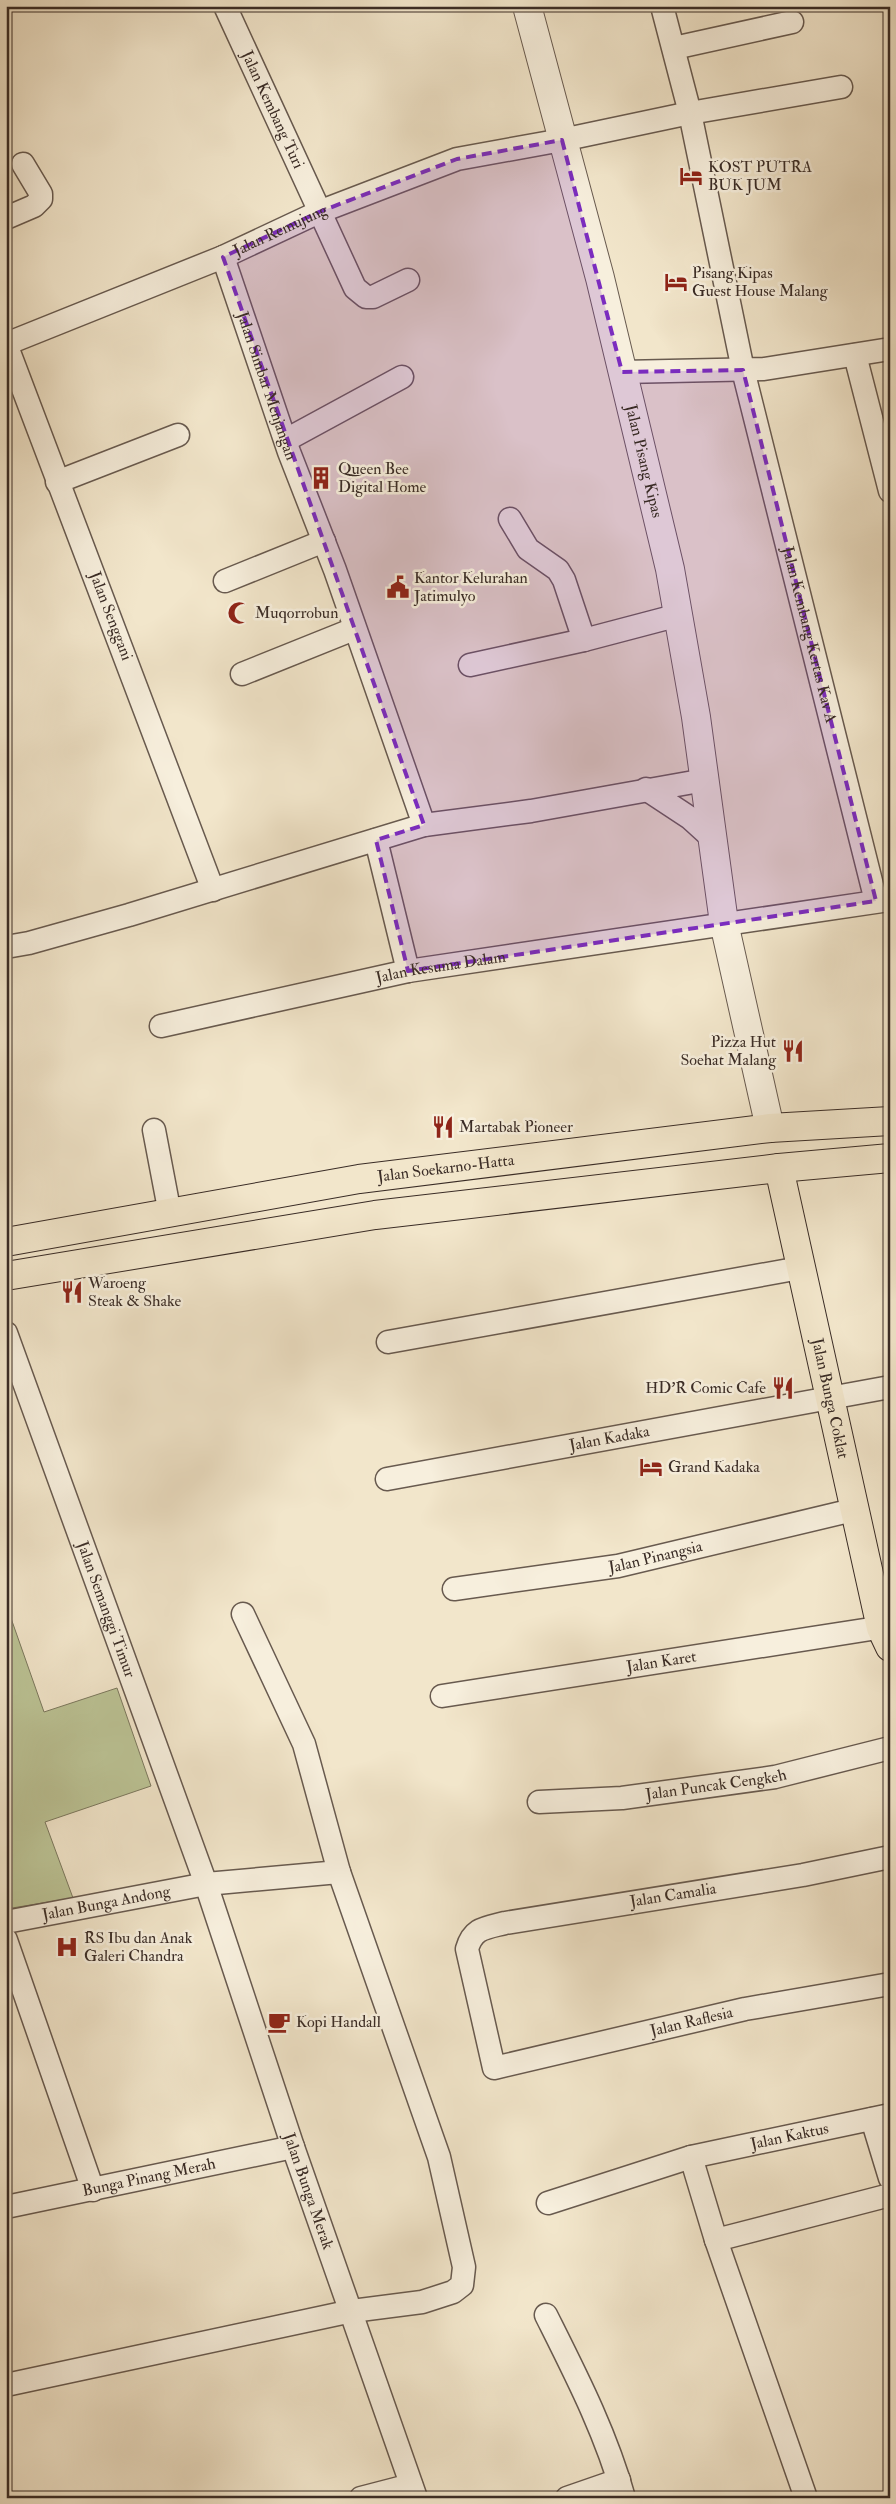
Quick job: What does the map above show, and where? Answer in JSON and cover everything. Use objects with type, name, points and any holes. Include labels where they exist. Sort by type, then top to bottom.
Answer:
[{"type":"main road","name":"Jalan Soekarno-Hatta","points":[[6,1242],[360,1179],[770,1128],[890,1122]]},
{"type":"main road","points":[[6,1276],[376,1215],[779,1168],[890,1158]]},
{"type":"main road","name":"Jalan Bunga Coklat","points":[[779,1168],[800,1268],[831,1397],[854,1510],[887,1634]]},
{"type":"main road","points":[[128,1221],[137,1253]]},
{"type":"street","name":"Jalan Kembang Turi","points":[[225,6],[355,288],[366,297],[373,297],[408,280]]},
{"type":"street","name":"Jalan Pisang Kipas","points":[[528,6],[600,278],[679,615],[705,780],[724,923]]},
{"type":"street","name":"Jalan Kembang Kertas Kav A","points":[[662,6],[690,113],[744,370],[883,900]]},
{"type":"street","points":[[674,48],[792,22]]},
{"type":"street","name":"Jalan Remujung","points":[[8,336],[223,257],[319,212],[457,160],[690,113],[841,87]]},
{"type":"street","points":[[6,218],[34,206],[41,199],[41,194],[23,164]]},
{"type":"street","name":"Jalan Simbar Menjangan","points":[[223,257],[286,440],[324,541],[424,825]]},
{"type":"street","name":"Jalan Senggani","points":[[8,336],[57,482],[121,641],[213,890]]},
{"type":"street","points":[[622,372],[744,370],[890,349]]},
{"type":"street","points":[[854,355],[890,491]]},
{"type":"street","points":[[286,440],[402,377]]},
{"type":"street","points":[[57,482],[178,435]]},
{"type":"street","points":[[510,518],[528,549],[558,570],[564,580],[584,640]]},
{"type":"street","points":[[225,581],[324,541]]},
{"type":"street","points":[[470,665],[584,640],[679,615]]},
{"type":"street","points":[[242,674],[354,628]]},
{"type":"street","points":[[6,947],[30,943],[213,890],[424,825],[531,811],[705,780]]},
{"type":"street","points":[[646,789],[690,818],[712,838]]},
{"type":"street","points":[[376,840],[408,971]]},
{"type":"street","name":"Jalan Kesuma Dalam","points":[[161,1026],[408,971],[883,900]]},
{"type":"street","points":[[724,923],[770,1128]]},
{"type":"street","points":[[154,1130],[170,1214]]},
{"type":"street","points":[[388,1342],[800,1268]]},
{"type":"street","name":"Jalan Semanggi Timur","points":[[6,1333],[206,1884]]},
{"type":"street","name":"Jalan Kadaka","points":[[388,1479],[890,1387]]},
{"type":"street","name":"Jalan Pinangsia","points":[[454,1589],[618,1566],[854,1510]]},
{"type":"street","points":[[6,2385],[352,2311],[422,2302],[452,2292],[462,2285],[464,2267],[438,2157],[339,1872],[304,1744],[243,1614]]},
{"type":"street","name":"Jalan Karet","points":[[442,1696],[887,1634]]},
{"type":"street","name":"Jalan Puncak Cengkeh","points":[[539,1802],[622,1798],[775,1777],[890,1748]]},
{"type":"street","name":"Jalan Camalia","points":[[494,2068],[467,1949],[470,1938],[479,1930],[504,1923],[803,1875],[890,1857]]},
{"type":"street","name":"Jalan Bunga Andong","points":[[6,1922],[206,1884],[339,1872]]},
{"type":"street","name":"Jalan Bunga Merak","points":[[206,1884],[293,2147],[414,2491]]},
{"type":"street","points":[[6,1940],[93,2190]]},
{"type":"street","name":"Jalan Raflesia","points":[[494,2068],[744,2009],[890,1984]]},
{"type":"street","points":[[881,2117],[890,2178]]},
{"type":"street","name":"Jalan Kaktus","points":[[548,2203],[691,2157],[881,2117]]},
{"type":"street","name":"Bunga Pinang Merah","points":[[6,2207],[293,2147]]},
{"type":"street","points":[[691,2157],[716,2240],[806,2498]]},
{"type":"street","points":[[716,2240],[890,2194]]},
{"type":"street","points":[[546,2315],[586,2394],[622,2489],[568,2498]]},
{"type":"street","points":[[361,2498],[414,2491]]},
{"type":"highlighted area","points":[[562,140],[622,372],[743,370],[876,901],[408,971],[376,840],[424,825],[223,257],[319,212],[457,159]]},
{"type":"green space","points":[[6,1604],[44,1712],[117,1688],[151,1786],[45,1822],[73,1898],[6,1909]]},
{"type":"place","name":"KOST PUTRA BUK JUM","points":[[691,176]]},
{"type":"place","name":"Pisang Kipas Guest House Malang","points":[[676,282]]},
{"type":"place","name":"Queen Bee Digital Home","points":[[321,478]]},
{"type":"place","name":"Kantor Kelurahan Jatimulyo","points":[[398,587]]},
{"type":"place","name":"Muqorrobun","points":[[239,613]]},
{"type":"place","name":"Pizza Hut Soehat Malang","points":[[793,1051]]},
{"type":"place","name":"Martabak Pioneer","points":[[443,1127]]},
{"type":"place","name":"Waroeng Steak & Shake","points":[[72,1292]]},
{"type":"place","name":"HD'R Comic Cafe","points":[[783,1388]]},
{"type":"place","name":"Grand Kadaka","points":[[651,1467]]},
{"type":"place","name":"RS Ibu dan Anak Galeri Chandra","points":[[67,1947]]},
{"type":"place","name":"Kopi Handall","points":[[279,2022]]}]
